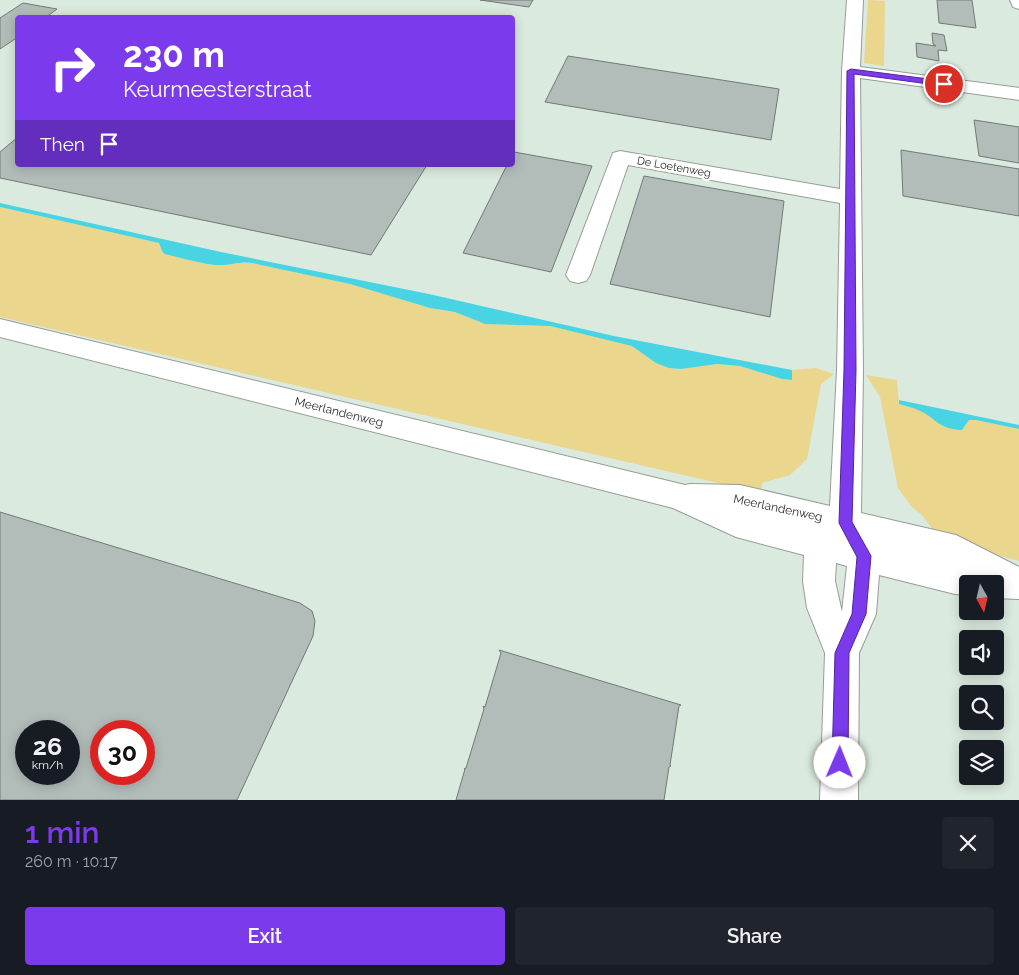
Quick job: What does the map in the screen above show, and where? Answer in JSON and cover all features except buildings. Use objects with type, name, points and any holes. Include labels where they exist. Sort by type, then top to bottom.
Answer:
[{"type":"street","points":[[842,653],[859,614],[864,556],[845,523],[850,370],[851,71],[854,0]]},
{"type":"street","points":[[1018,0],[1019,4]]},
{"type":"street","points":[[851,71],[1019,94]]},
{"type":"street","name":"De Loetenweg","points":[[578,275],[620,157],[851,198]]},
{"type":"street","name":"Meerlandenweg","points":[[0,328],[678,496],[736,523],[955,579],[1018,583]]},
{"type":"street","name":"Meerlandenweg","points":[[678,496],[740,498],[956,550],[1018,583]]},
{"type":"street","points":[[840,800],[842,653],[824,608],[819,581],[820,544],[845,523]]},
{"type":"shaded area","points":[[0,0],[1019,0],[1019,800],[0,800]]},
{"type":"shaded area","points":[[868,0],[885,1],[884,66],[864,63]]},
{"type":"shaded area","points":[[0,207],[159,243],[162,251],[199,263],[220,265],[252,263],[350,284],[430,308],[455,312],[485,324],[550,326],[633,346],[656,363],[669,368],[681,369],[717,364],[740,366],[791,380],[792,370],[816,368],[834,374],[821,384],[807,459],[790,475],[762,483],[761,490],[744,489],[0,317]]},
{"type":"shaded area","points":[[866,375],[897,380],[899,404],[918,409],[962,430],[969,420],[1019,429],[1019,561],[953,543],[937,536],[923,516],[911,506],[898,488],[880,397]]},
{"type":"water","points":[[0,203],[221,252],[429,294],[614,336],[792,370],[792,380],[782,379],[740,366],[717,364],[681,369],[669,368],[656,363],[632,346],[550,326],[485,324],[455,312],[430,308],[350,284],[252,263],[215,265],[193,261],[165,254],[159,243],[0,207]]},
{"type":"water","points":[[899,400],[1019,425],[1019,429],[976,420],[969,420],[962,430],[947,428],[918,410],[899,404]]},
{"type":"route","points":[[840,763],[842,653],[859,614],[864,556],[845,523],[846,440],[850,370],[851,71],[944,84]]}]
